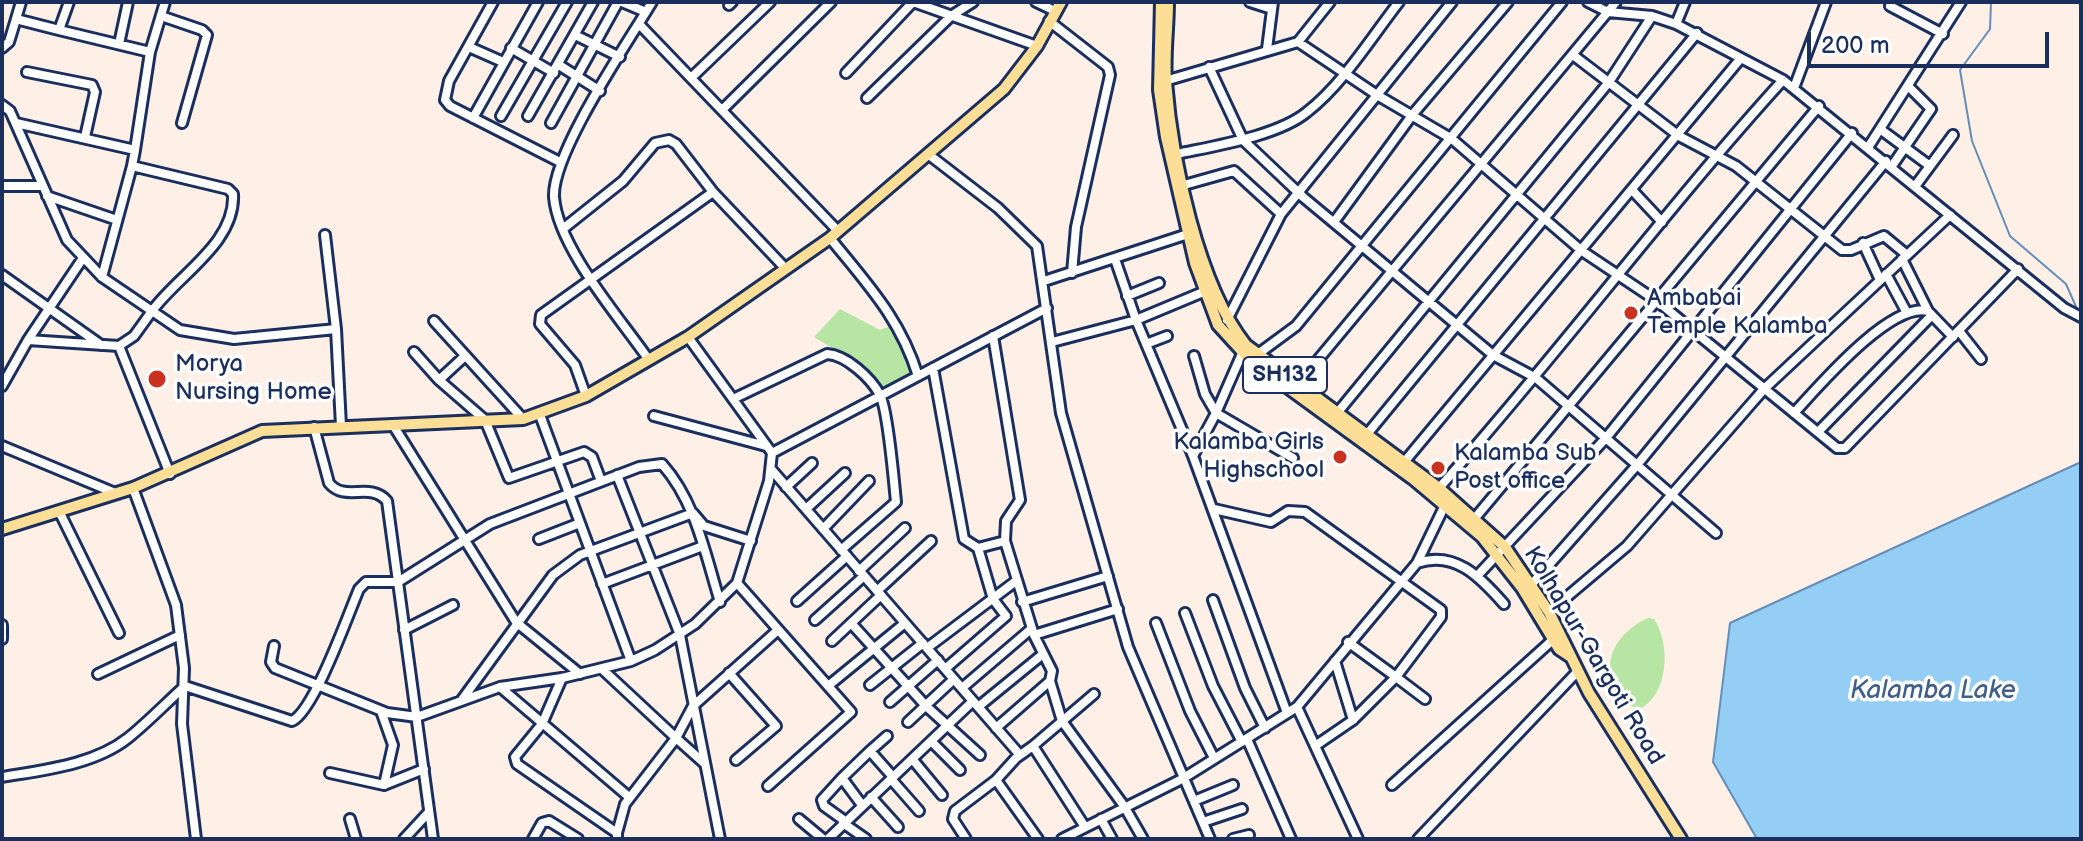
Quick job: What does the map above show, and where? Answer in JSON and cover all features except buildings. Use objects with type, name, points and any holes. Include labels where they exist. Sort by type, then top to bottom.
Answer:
[{"type":"main road","points":[[1161,2],[1159,90],[1191,233],[1218,325],[1244,349],[1502,551],[1557,637]]},
{"type":"main road","points":[[1168,2],[1165,81],[1191,233]]},
{"type":"main road","points":[[2,529],[133,488],[262,431],[523,419],[586,396],[688,337],[834,235],[1004,89],[1037,46],[1055,11]]},
{"type":"main road","name":"Kolhapur-Gargoti Road","points":[[1207,290],[1244,349],[1258,354],[1439,488],[1475,518],[1532,584],[1577,672],[1681,839]]},
{"type":"street","points":[[2,48],[9,42],[21,2]]},
{"type":"street","points":[[59,30],[69,2]]},
{"type":"street","points":[[119,44],[128,2]]},
{"type":"street","points":[[102,277],[132,166],[150,52],[165,2]]},
{"type":"street","points":[[493,2],[444,93],[450,106],[560,162]]},
{"type":"street","points":[[473,118],[538,2]]},
{"type":"street","points":[[501,116],[567,2]]},
{"type":"street","points":[[528,116],[593,2]]},
{"type":"street","points":[[551,123],[620,2],[646,12]]},
{"type":"street","points":[[649,360],[591,277],[564,228],[554,196],[560,162],[652,2]]},
{"type":"street","points":[[691,78],[770,2]]},
{"type":"street","points":[[722,110],[831,2]]},
{"type":"street","points":[[846,73],[913,2],[1037,46]]},
{"type":"street","points":[[867,98],[951,16],[973,2]]},
{"type":"street","points":[[1036,2],[1055,11],[1108,67],[1110,75],[1076,227],[1072,273]]},
{"type":"street","points":[[1250,2],[1272,6],[1267,49]]},
{"type":"street","points":[[1165,81],[1298,42],[1330,2]]},
{"type":"street","points":[[1177,154],[1243,140],[1305,115],[1399,2]]},
{"type":"street","points":[[1226,320],[1281,214],[1452,2]]},
{"type":"street","points":[[1334,222],[1413,114],[1508,2]]},
{"type":"street","points":[[1258,354],[1296,326],[1562,2]]},
{"type":"street","points":[[1588,2],[1608,12],[1652,16],[1676,24],[1783,80],[1869,146],[2064,308],[2081,317]]},
{"type":"street","points":[[1297,385],[1616,2]]},
{"type":"street","points":[[1676,24],[1685,2]]},
{"type":"street","points":[[1794,88],[1826,2]]},
{"type":"street","points":[[1869,146],[1961,2]]},
{"type":"street","points":[[1890,6],[1943,34]]},
{"type":"street","points":[[161,16],[207,35],[182,123]]},
{"type":"street","points":[[1338,412],[1609,82],[1652,16]]},
{"type":"street","points":[[16,19],[150,52]]},
{"type":"street","points":[[639,24],[722,110],[834,235],[907,340],[918,376]]},
{"type":"street","points":[[1368,433],[1460,325],[1697,33]]},
{"type":"street","points":[[575,35],[620,57]]},
{"type":"street","points":[[1298,42],[1377,95],[1452,139],[1548,218],[1582,251],[1621,274],[1657,301],[1837,448],[1845,448],[2018,269]]},
{"type":"street","points":[[469,47],[503,62]]},
{"type":"street","points":[[511,48],[533,61],[576,76],[600,91]]},
{"type":"street","points":[[1573,55],[1679,136],[1715,154],[1845,251],[1884,236],[1904,257],[1930,313],[1981,359]]},
{"type":"street","points":[[1405,461],[1741,58]]},
{"type":"street","points":[[1209,67],[1243,140],[1298,193],[1493,355],[1536,378],[1716,533]]},
{"type":"street","points":[[27,72],[92,85],[95,92],[85,137]]},
{"type":"street","points":[[1439,488],[1536,378],[1715,154],[1783,80]]},
{"type":"street","points":[[1532,584],[1637,465],[1822,236],[1905,147],[1931,109],[1909,87]]},
{"type":"street","points":[[2,105],[10,111],[16,123],[67,240],[102,277],[180,330],[234,339],[336,329]]},
{"type":"street","points":[[1475,518],[1819,106]]},
{"type":"street","points":[[16,123],[135,150]]},
{"type":"street","points":[[1880,129],[1930,166]]},
{"type":"street","points":[[1478,575],[1606,438],[1852,133]]},
{"type":"street","points":[[1916,185],[1953,135]]},
{"type":"street","points":[[564,228],[623,181],[661,140],[676,144],[713,192],[785,268]]},
{"type":"street","points":[[928,154],[1037,246],[1061,413],[1128,647],[1210,839]]},
{"type":"street","points":[[28,340],[119,346],[134,336],[173,284],[221,237],[233,194],[228,189],[132,166]]},
{"type":"street","points":[[1184,185],[1234,171],[1281,214]]},
{"type":"street","points":[[2,186],[43,186]]},
{"type":"street","points":[[1633,191],[1662,222]]},
{"type":"street","points":[[586,396],[575,365],[540,324],[541,315],[713,192]]},
{"type":"street","points":[[47,196],[117,220]]},
{"type":"street","points":[[1549,612],[1627,546],[1674,497],[1764,389],[1950,215]]},
{"type":"street","points":[[1044,281],[1191,233]]},
{"type":"street","points":[[325,235],[336,329],[341,426]]},
{"type":"street","points":[[1863,243],[1907,313]]},
{"type":"street","points":[[2,386],[50,305],[83,258]]},
{"type":"street","points":[[1115,259],[1136,320],[1214,509],[1287,713]]},
{"type":"street","points":[[2,275],[50,305],[102,346]]},
{"type":"street","points":[[1127,296],[1159,283]]},
{"type":"street","points":[[1052,342],[1136,320],[1207,290]]},
{"type":"street","points":[[654,416],[769,450],[881,396],[1047,308]]},
{"type":"street","points":[[1794,413],[1846,356],[1907,313],[1930,313]]},
{"type":"street","points":[[1818,432],[1930,313]]},
{"type":"street","points":[[434,321],[523,419]]},
{"type":"street","points":[[993,336],[1020,500],[1006,521],[1005,541],[1022,602],[1032,632],[1052,671],[1050,681],[1062,721],[1124,806],[1143,839]]},
{"type":"street","points":[[1146,344],[1167,336]]},
{"type":"street","points":[[274,646],[271,662],[275,668],[381,711],[417,717],[500,687],[562,678],[631,661],[680,635],[720,602],[737,583],[771,469],[769,450],[688,337]]},
{"type":"street","points":[[119,346],[170,474]]},
{"type":"street","points":[[1193,456],[1244,349]]},
{"type":"street","points":[[414,352],[439,380],[485,420],[509,478],[584,452],[592,457],[601,481]]},
{"type":"street","points":[[733,399],[827,354],[838,354],[849,361],[881,396],[896,502],[797,601]]},
{"type":"street","points":[[439,380],[465,356]]},
{"type":"street","points":[[1194,356],[1216,413],[1293,458]]},
{"type":"street","points":[[933,368],[957,514],[964,539],[978,548],[993,599],[1006,616],[945,669]]},
{"type":"street","points":[[540,415],[631,661]]},
{"type":"street","points":[[393,425],[516,622],[580,674]]},
{"type":"street","points":[[314,427],[329,483],[335,490],[340,493],[372,491],[387,501],[433,839]]},
{"type":"street","points":[[2,446],[115,493]]},
{"type":"street","points":[[786,487],[812,463]]},
{"type":"street","points":[[185,686],[292,721],[299,718],[318,686],[359,589],[366,582],[398,582],[490,524],[617,475],[662,464],[680,484],[693,513],[720,602]]},
{"type":"street","points":[[771,469],[1020,755]]},
{"type":"street","points":[[806,509],[845,473]]},
{"type":"street","points":[[617,475],[680,635],[720,839]]},
{"type":"street","points":[[823,529],[869,481]]},
{"type":"street","points":[[133,488],[176,605],[185,686],[182,724],[196,839]]},
{"type":"street","points":[[1062,839],[1182,779],[1297,707],[1348,642],[1417,563],[1445,505]]},
{"type":"street","points":[[1214,509],[1271,522],[1288,511],[1305,512],[1443,613],[1396,677],[1353,720],[1315,746]]},
{"type":"street","points":[[59,511],[119,633]]},
{"type":"street","points":[[693,513],[704,526],[751,541]]},
{"type":"street","points":[[461,701],[553,575],[590,551],[693,513]]},
{"type":"street","points":[[539,539],[580,523]]},
{"type":"street","points":[[815,620],[905,528]]},
{"type":"street","points":[[832,641],[931,541]]},
{"type":"street","points":[[978,548],[1005,541]]},
{"type":"street","points":[[602,584],[703,546]]},
{"type":"street","points":[[1417,563],[1433,557],[1448,560],[1478,575],[1504,604]]},
{"type":"street","points":[[1022,602],[1108,576]]},
{"type":"street","points":[[870,685],[1016,581]]},
{"type":"street","points":[[737,583],[851,712],[768,786]]},
{"type":"street","points":[[1213,600],[1245,688],[1265,728]]},
{"type":"street","points":[[404,630],[453,605]]},
{"type":"street","points":[[962,688],[1032,632],[1118,609]]},
{"type":"street","points":[[1185,613],[1213,686],[1244,740],[1291,839]]},
{"type":"street","points":[[851,623],[894,667],[926,706],[980,755]]},
{"type":"street","points":[[828,686],[905,623]]},
{"type":"street","points":[[1156,623],[1190,711],[1214,758]]},
{"type":"street","points":[[2,625],[3,641]]},
{"type":"street","points":[[562,678],[542,724],[518,749],[515,757],[517,764],[617,836],[629,797],[676,738],[693,706],[778,630]]},
{"type":"street","points":[[98,674],[180,635]]},
{"type":"street","points":[[1392,785],[1557,637]]},
{"type":"street","points":[[1348,642],[1425,699]]},
{"type":"street","points":[[799,819],[826,839],[949,725],[1043,654]]},
{"type":"street","points":[[890,702],[938,660]]},
{"type":"street","points":[[1335,661],[1353,720]]},
{"type":"street","points":[[602,669],[705,764]]},
{"type":"street","points":[[1418,839],[1577,672]]},
{"type":"street","points":[[729,673],[776,726],[736,760]]},
{"type":"street","points":[[908,722],[954,679]]},
{"type":"street","points":[[996,728],[1050,681]]},
{"type":"street","points":[[2,777],[60,766],[106,751],[127,739],[185,686]]},
{"type":"street","points":[[500,687],[629,797]]},
{"type":"street","points":[[966,839],[953,819],[955,811],[996,780],[1020,755],[1094,694]]},
{"type":"street","points":[[1297,707],[1358,839]]},
{"type":"street","points":[[381,711],[393,745],[384,785]]},
{"type":"street","points":[[866,839],[824,806],[822,800],[887,736]]},
{"type":"street","points":[[932,742],[960,770]]},
{"type":"street","points":[[1033,746],[1084,828],[1087,839]]},
{"type":"street","points":[[870,751],[919,811]]},
{"type":"street","points":[[913,760],[942,795]]},
{"type":"street","points":[[330,773],[384,785],[424,769]]},
{"type":"street","points":[[842,778],[862,805]]},
{"type":"street","points":[[996,780],[1038,839]]},
{"type":"street","points":[[1194,801],[1233,785]]},
{"type":"street","points":[[871,797],[898,827]]},
{"type":"street","points":[[1203,822],[1242,809]]},
{"type":"street","points":[[404,839],[428,813]]},
{"type":"street","points":[[350,819],[356,839]]},
{"type":"street","points":[[1101,819],[1112,839]]},
{"type":"street","points":[[533,839],[542,823],[549,821],[578,839]]},
{"type":"street","points":[[1233,839],[1249,835]]},
{"type":"green space","points":[[840,309],[880,330],[893,325],[903,342],[913,375],[880,391],[857,363],[814,337]]},
{"type":"green space","points":[[1648,618],[1654,619],[1663,642],[1664,669],[1656,693],[1638,710],[1615,687],[1610,662],[1622,637]]},
{"type":"water","name":"Kalamba Lake","points":[[2081,462],[2081,839],[1757,839],[1713,762],[1730,623]]},
{"type":"waterway","points":[[1991,2],[1990,29],[1960,70],[1972,141],[2010,236],[2066,284],[2077,309]]},
{"type":"place","name":"Ambabai Temple Kalamba","points":[[1631,313]]},
{"type":"place","name":"Morya Nursing Home","points":[[157,379]]},
{"type":"place","name":"Kalamba Girls Highschool","points":[[1340,457]]},
{"type":"place","name":"Kalamba Sub Post office","points":[[1438,468]]}]
